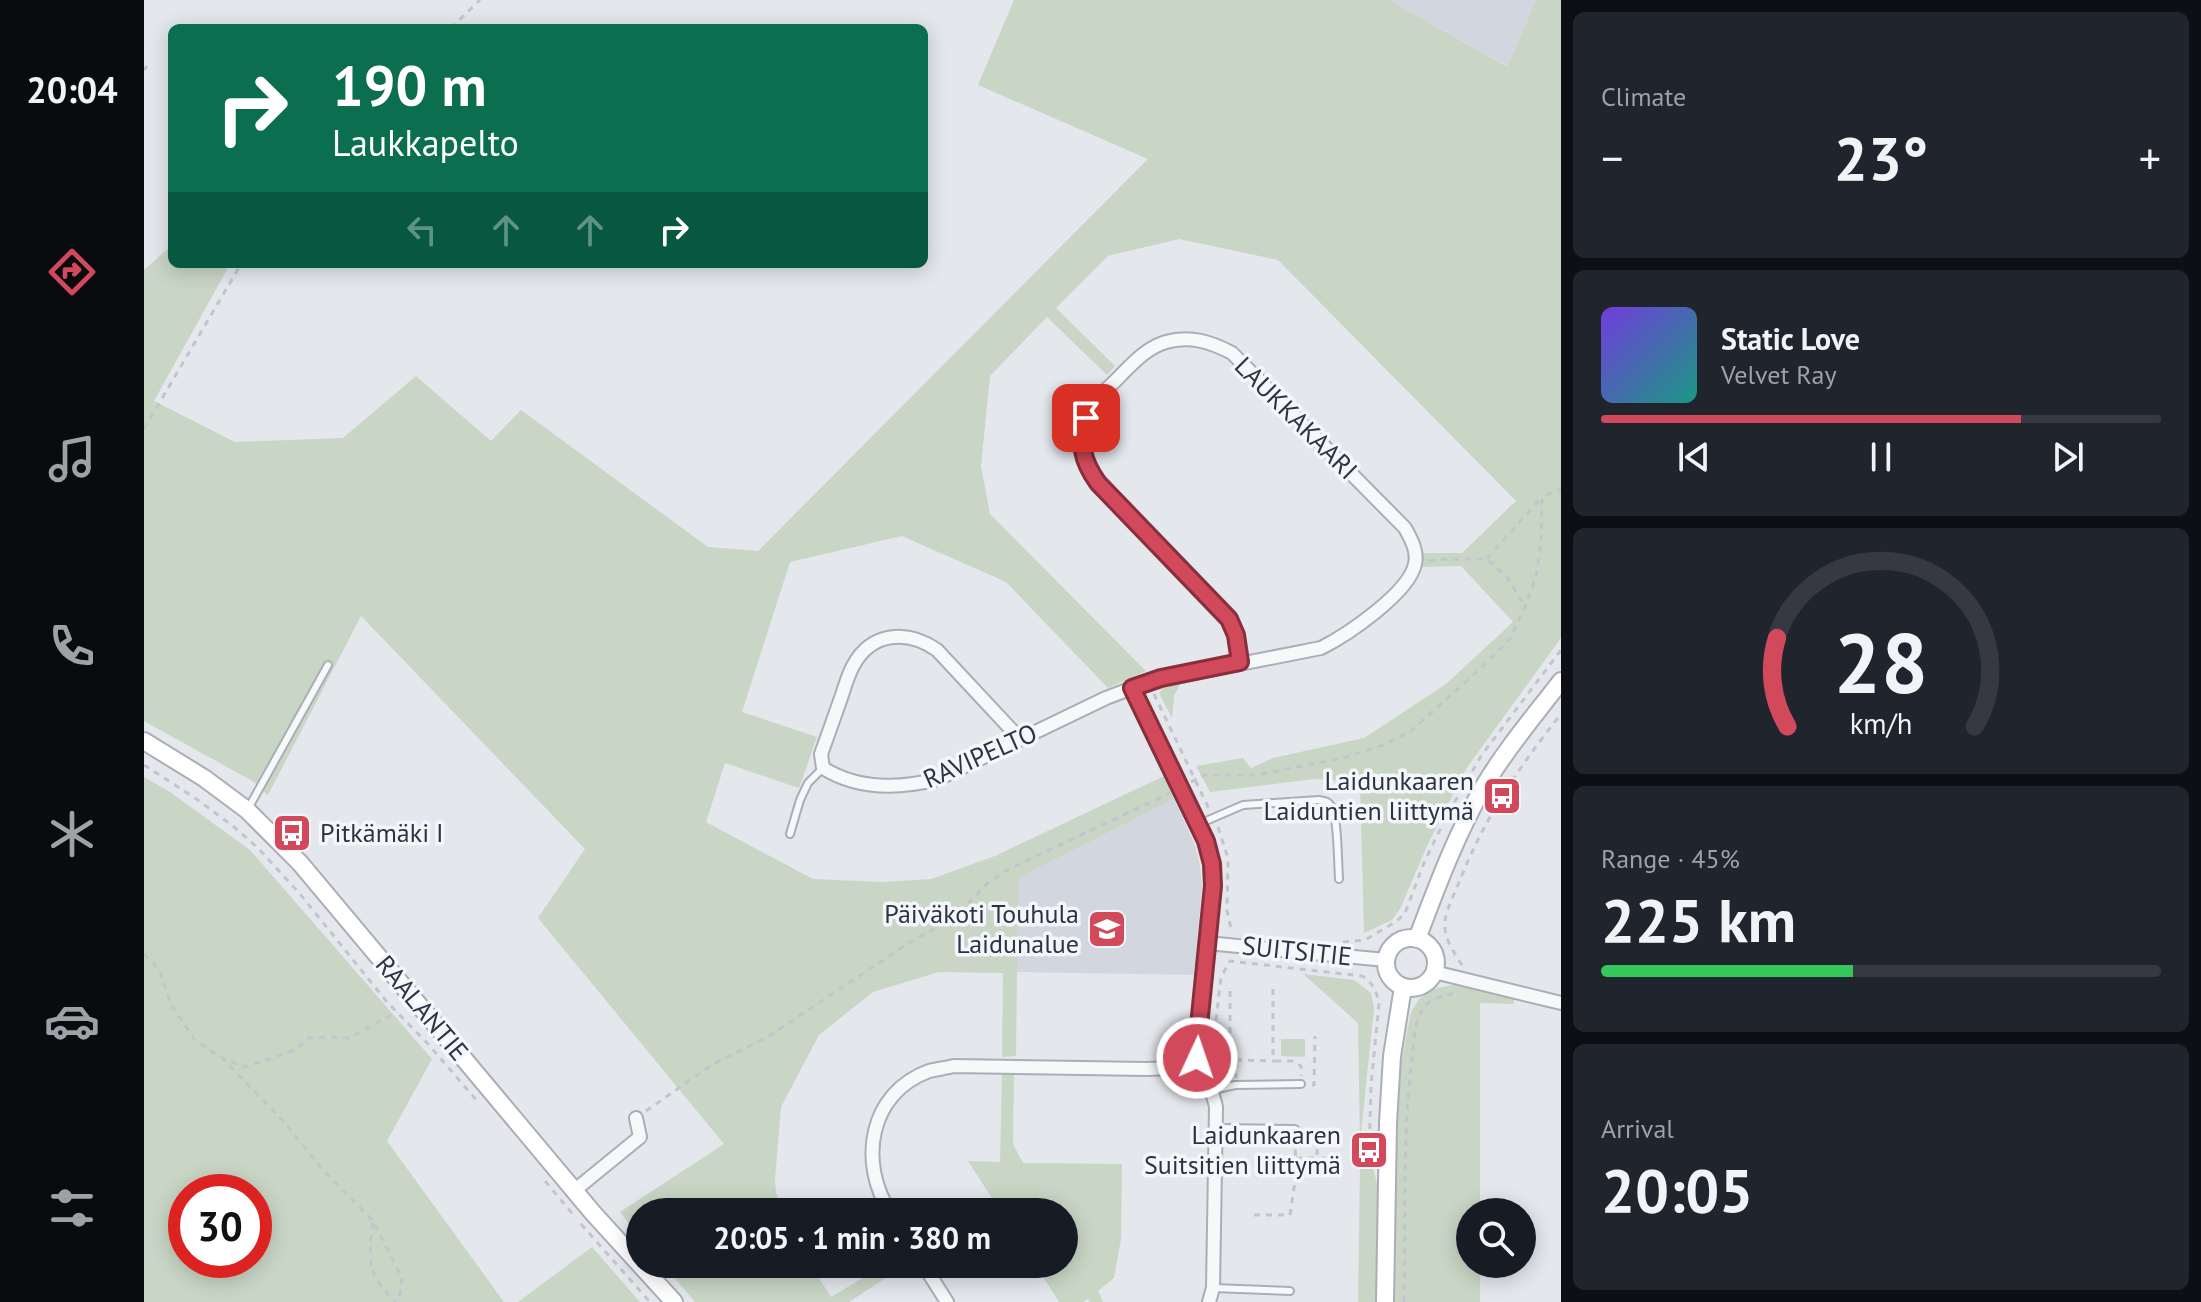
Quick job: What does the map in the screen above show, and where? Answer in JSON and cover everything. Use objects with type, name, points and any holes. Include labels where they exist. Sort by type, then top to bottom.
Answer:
[{"type":"street","name":"LAUKKAKAARI","points":[[1240,662],[1236,635],[1229,619],[1098,483],[1087,468],[1082,451],[1082,434],[1094,403],[1151,349],[1166,342],[1199,339],[1232,353],[1405,528],[1414,544],[1416,562]]},
{"type":"street","name":"RAVIPELTO","points":[[823,768],[858,783],[884,787],[913,786],[938,779],[1132,688],[1161,678],[1321,648],[1364,622],[1409,581],[1416,562]]},
{"type":"street","points":[[823,768],[821,754],[852,667],[862,652],[874,643],[895,636],[910,637],[937,650],[1020,739]]},
{"type":"street","points":[[1417,939],[1453,846],[1486,784],[1561,681]]},
{"type":"street","points":[[1132,688],[1199,824],[1213,875],[1197,1046],[1197,1058],[1213,1090],[1216,1107],[1213,1288],[1209,1302]]},
{"type":"street","name":"RAALANTIE","points":[[144,741],[204,778],[247,810],[300,863],[575,1190],[674,1302]]},
{"type":"street","points":[[1408,938],[1417,939],[1433,951],[1434,972],[1425,984],[1403,987],[1388,974],[1386,960],[1393,945],[1408,938]]},
{"type":"street","name":"SUITSITIE","points":[[1207,943],[1386,960]]},
{"type":"street","points":[[1434,972],[1561,1003]]},
{"type":"street","points":[[1385,1302],[1388,1123],[1392,1056],[1403,987]]},
{"type":"street","points":[[883,1198],[871,1165],[875,1129],[893,1097],[928,1072],[954,1066],[1172,1068],[1197,1058]]},
{"type":"street","points":[[575,1190],[640,1137],[636,1118]]},
{"type":"street","points":[[932,1278],[947,1302]]},
{"type":"lane","points":[[247,810],[328,665]]},
{"type":"lane","points":[[790,834],[808,783],[823,768]]},
{"type":"lane","points":[[1199,824],[1243,805],[1327,802],[1335,817],[1339,879]]},
{"type":"lane","points":[[1213,1090],[1235,1085],[1301,1084]]},
{"type":"lane","points":[[1216,1128],[1295,1129]]},
{"type":"lane","points":[[1213,1288],[1290,1291]]},
{"type":"path","points":[[455,24],[480,0]]},
{"type":"path","points":[[144,429],[239,268]]},
{"type":"path","points":[[1487,559],[1534,504],[1561,489]]},
{"type":"path","points":[[636,1118],[713,1064],[766,1038],[912,941],[952,919],[989,882],[1009,869],[1204,775],[1257,775],[1347,757],[1384,745],[1412,730],[1510,639],[1536,576],[1541,545],[1542,497]]},
{"type":"path","points":[[1416,562],[1487,559],[1507,577],[1525,607]]},
{"type":"path","points":[[1404,1302],[1408,1090],[1420,1013],[1426,1004],[1458,993],[1464,969],[1448,944],[1445,922],[1450,905],[1480,832],[1510,780],[1561,714]]},
{"type":"path","points":[[144,765],[198,800],[257,847],[300,894],[387,1002],[478,1101]]},
{"type":"path","points":[[1343,942],[1365,940],[1405,913]]},
{"type":"path","points":[[144,954],[160,971],[171,1005],[195,1040],[220,1057],[286,1124],[322,1169],[373,1221],[402,1278],[398,1302]]},
{"type":"path","points":[[1273,989],[1273,1056],[1276,1061]]},
{"type":"path","points":[[1230,991],[1230,1049],[1236,1060],[1235,1085]]},
{"type":"path","points":[[1369,1158],[1371,1085],[1379,1003]]},
{"type":"path","points":[[220,1057],[245,1067],[294,1050],[309,1038],[349,1038],[397,1012]]},
{"type":"path","points":[[1236,1060],[1292,1061],[1301,1066],[1301,1084],[1314,1085],[1315,1036]]},
{"type":"path","points":[[1254,1215],[1290,1215],[1296,1170],[1295,1137],[1317,1137],[1317,1158]]},
{"type":"path","points":[[1296,1158],[1324,1158],[1324,1170],[1296,1170]]},
{"type":"path","points":[[545,1181],[650,1302]]},
{"type":"path","points":[[373,1221],[369,1261],[380,1287],[398,1302]]},
{"type":"shaded area","points":[[1389,0],[1536,0],[1509,67]]},
{"type":"shaded area","name":"Päiväkoti Touhula Laidunalue","points":[[1174,799],[1195,845],[1200,866],[1202,886],[1194,975],[1017,972],[1017,878]]},
{"type":"green space","points":[[1014,0],[1389,0],[1508,67],[1536,0],[1561,0],[1561,638],[1466,769],[1427,846],[1400,909],[1392,920],[1364,933],[1360,782],[1314,779],[1210,792],[1196,766],[1243,758],[1251,768],[1273,758],[1364,738],[1446,684],[1513,622],[1461,566],[1423,567],[1423,553],[1462,553],[1516,501],[1278,260],[1179,239],[1108,256],[1056,308],[1115,366],[1107,375],[1047,317],[990,376],[981,466],[990,514],[1146,671],[1108,688],[1006,582],[902,536],[790,562],[742,712],[817,737],[799,788],[725,763],[706,822],[813,879],[883,882],[931,879],[995,856],[1164,776],[1174,799],[1018,878],[1016,1056],[1002,1057],[1003,973],[939,972],[873,992],[819,1035],[781,1107],[775,1179],[778,1198],[641,1198],[724,1144],[538,918],[585,849],[361,616],[268,795],[254,782],[144,721],[144,270],[168,249],[168,268],[228,268],[154,401],[235,442],[343,438],[416,376],[491,441],[521,410],[708,547],[758,551],[1148,159],[978,85]]},
{"type":"green space","points":[[1181,682],[1174,696],[1172,718],[1159,693],[1164,687]]},
{"type":"green space","points":[[144,777],[250,850],[432,1059],[387,1141],[504,1302],[144,1302]]},
{"type":"green space","points":[[1303,974],[1354,980],[1371,993],[1374,1008],[1360,1143],[1358,1023]]},
{"type":"green space","points":[[1454,985],[1514,999],[1514,1004],[1480,1003],[1480,1198],[1456,1198],[1456,1278],[1480,1278],[1480,1302],[1393,1302],[1398,1077],[1411,1012],[1419,999],[1432,989]]},
{"type":"green space","points":[[1281,1039],[1305,1039],[1305,1057],[1281,1056]]},
{"type":"green space","points":[[1002,1074],[1014,1074],[1013,1144],[1023,1163],[1122,1164],[1121,1239],[1114,1278],[1098,1291],[1103,1302],[1090,1302],[1088,1299],[1083,1302],[1059,1302],[1044,1278],[1078,1278],[1078,1198],[992,1198],[968,1161],[1000,1162]]},
{"type":"green space","points":[[1360,1165],[1373,1167],[1381,1200],[1378,1302],[1358,1302]]},
{"type":"green space","points":[[592,1247],[640,1302],[518,1302]]},
{"type":"green space","points":[[675,1278],[819,1278],[831,1297],[863,1278],[886,1278],[849,1302],[695,1302]]},
{"type":"place","name":"Laidunkaaren Laiduntien liittymä","points":[[1502,796]]},
{"type":"place","name":"Pitkämäki I","points":[[292,833]]},
{"type":"place","name":"Päiväkoti Touhula Laidunalue","points":[[1107,929]]},
{"type":"place","name":"Laidunkaaren Suitsitien liittymä","points":[[1369,1150]]},
{"type":"route","points":[[1086,418],[1082,451],[1087,468],[1229,619],[1236,635],[1240,662],[1161,678],[1132,688],[1182,788],[1206,841],[1212,864],[1213,886],[1197,1058]]}]
